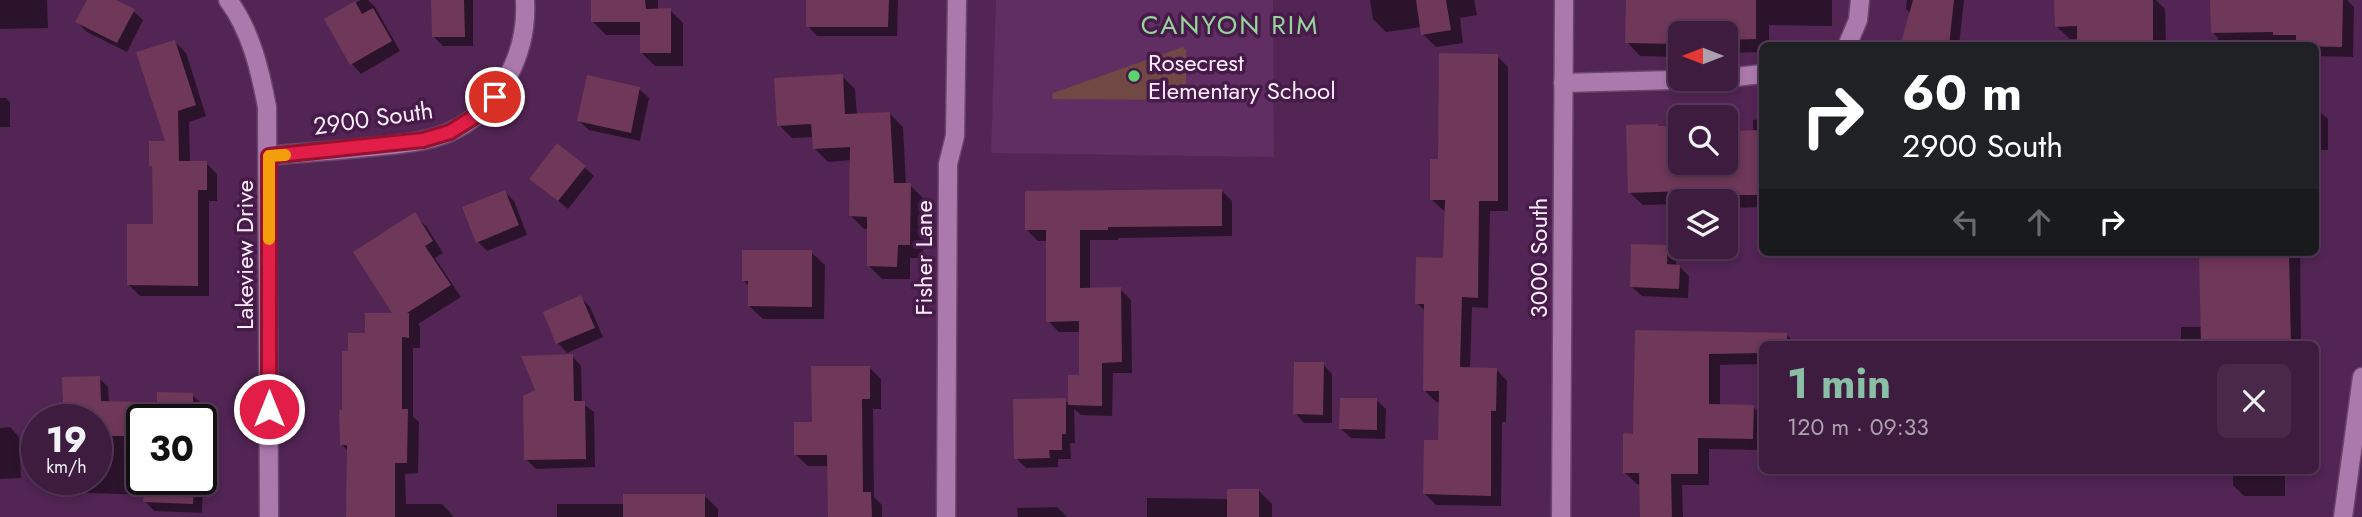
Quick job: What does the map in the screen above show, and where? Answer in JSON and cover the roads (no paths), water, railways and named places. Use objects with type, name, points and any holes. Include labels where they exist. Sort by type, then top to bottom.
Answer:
[{"type":"street","name":"Lakeview Drive","points":[[228,0],[248,37],[261,71],[267,107],[269,517]]},
{"type":"street","name":"2900 South","points":[[269,156],[386,145],[423,140],[450,132],[474,117],[495,97],[510,74],[520,50],[525,0]]},
{"type":"street","name":"Fisher Lane","points":[[946,517],[948,164],[955,136],[957,0]]},
{"type":"street","name":"3000 South","points":[[1562,517],[1564,0]]},
{"type":"street","points":[[1849,42],[1858,19],[1860,0]]},
{"type":"street","points":[[1738,77],[1759,74]]},
{"type":"street","points":[[1563,83],[1668,80]]},
{"type":"street","points":[[2343,517],[2362,377]]},
{"type":"place","name":"Rosecrest Elementary School","points":[[1134,76]]},
{"type":"district","name":"CANYON RIM","points":[[1230,25]]}]
